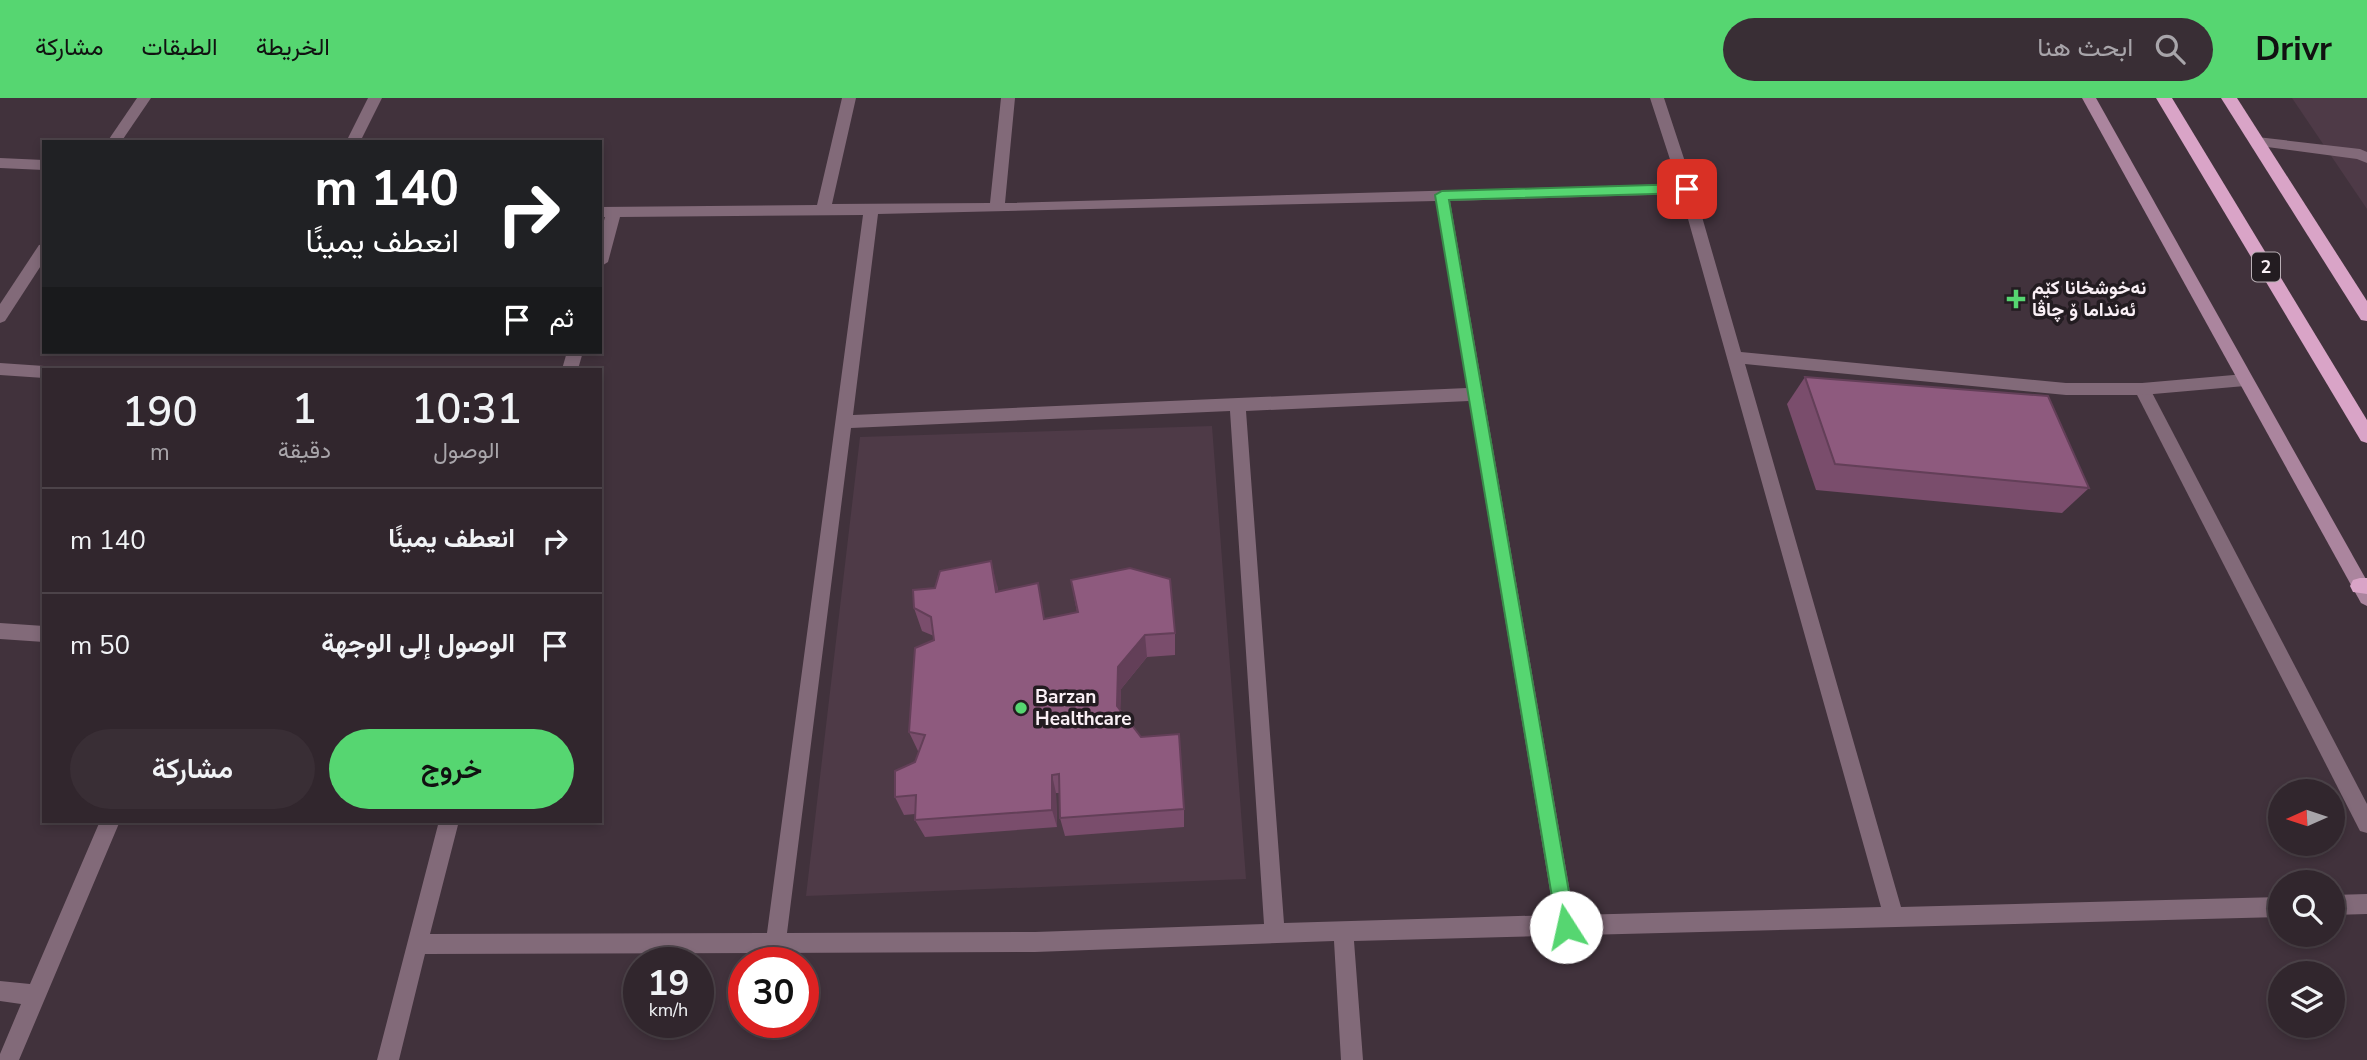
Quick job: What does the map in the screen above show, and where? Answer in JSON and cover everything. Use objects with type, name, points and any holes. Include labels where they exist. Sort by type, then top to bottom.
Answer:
[{"type":"highway","name":"2","points":[[2164,98],[2367,436]]},
{"type":"highway","points":[[2229,98],[2367,315]]},
{"type":"main road","points":[[2089,98],[2365,590]]},
{"type":"street","points":[[115,140],[144,98]]},
{"type":"street","points":[[354,140],[376,98]]},
{"type":"street","points":[[822,211],[849,98]]},
{"type":"street","points":[[997,208],[1008,98]]},
{"type":"street","points":[[1657,98],[1687,189],[1894,918]]},
{"type":"street","points":[[2257,142],[2360,154],[2367,158]]},
{"type":"street","points":[[0,163],[42,165]]},
{"type":"street","points":[[602,248],[607,212],[997,208],[1687,189]]},
{"type":"street","points":[[1442,195],[1566,927]]},
{"type":"street","points":[[776,943],[871,210]]},
{"type":"street","points":[[0,317],[42,252]]},
{"type":"street","points":[[1734,357],[2066,389],[2142,389],[2245,380]]},
{"type":"street","points":[[0,369],[42,372]]},
{"type":"street","points":[[2142,389],[2367,824]]},
{"type":"street","points":[[842,422],[1475,394]]},
{"type":"street","points":[[1238,406],[1275,935]]},
{"type":"street","points":[[0,631],[42,634]]},
{"type":"street","points":[[8,1060],[109,823]]},
{"type":"street","points":[[388,1060],[449,823]]},
{"type":"street","points":[[2345,905],[2367,904]]},
{"type":"street","points":[[419,944],[1035,942],[1343,931],[2268,907]]},
{"type":"street","points":[[1343,931],[1352,1060]]},
{"type":"street","points":[[0,992],[35,995]]},
{"type":"shaded area","points":[[2292,98],[2367,98],[2367,209]]},
{"type":"shaded area","points":[[1212,426],[1246,879],[806,896],[860,437]]},
{"type":"building","points":[[1805,377],[2048,396],[2089,488],[1835,464]]},
{"type":"building","name":"Barzan Healthcare","points":[[991,561],[996,592],[1038,583],[1044,619],[1078,612],[1071,580],[1130,568],[1170,579],[1175,633],[1145,635],[1118,667],[1117,706],[1141,737],[1179,734],[1184,809],[1060,818],[1059,774],[1052,775],[1052,810],[915,820],[916,795],[895,797],[895,771],[915,762],[925,735],[909,732],[915,648],[934,640],[931,617],[914,608],[913,590],[935,588],[940,571]]},
{"type":"place","name":"نەخوشخانا کێم ئەنداما ۆ چاڤا","points":[[2016,299]]},
{"type":"place","name":"Barzan Healthcare","points":[[1021,708]]},
{"type":"route","points":[[1566,927],[1442,195],[1687,189]]}]
